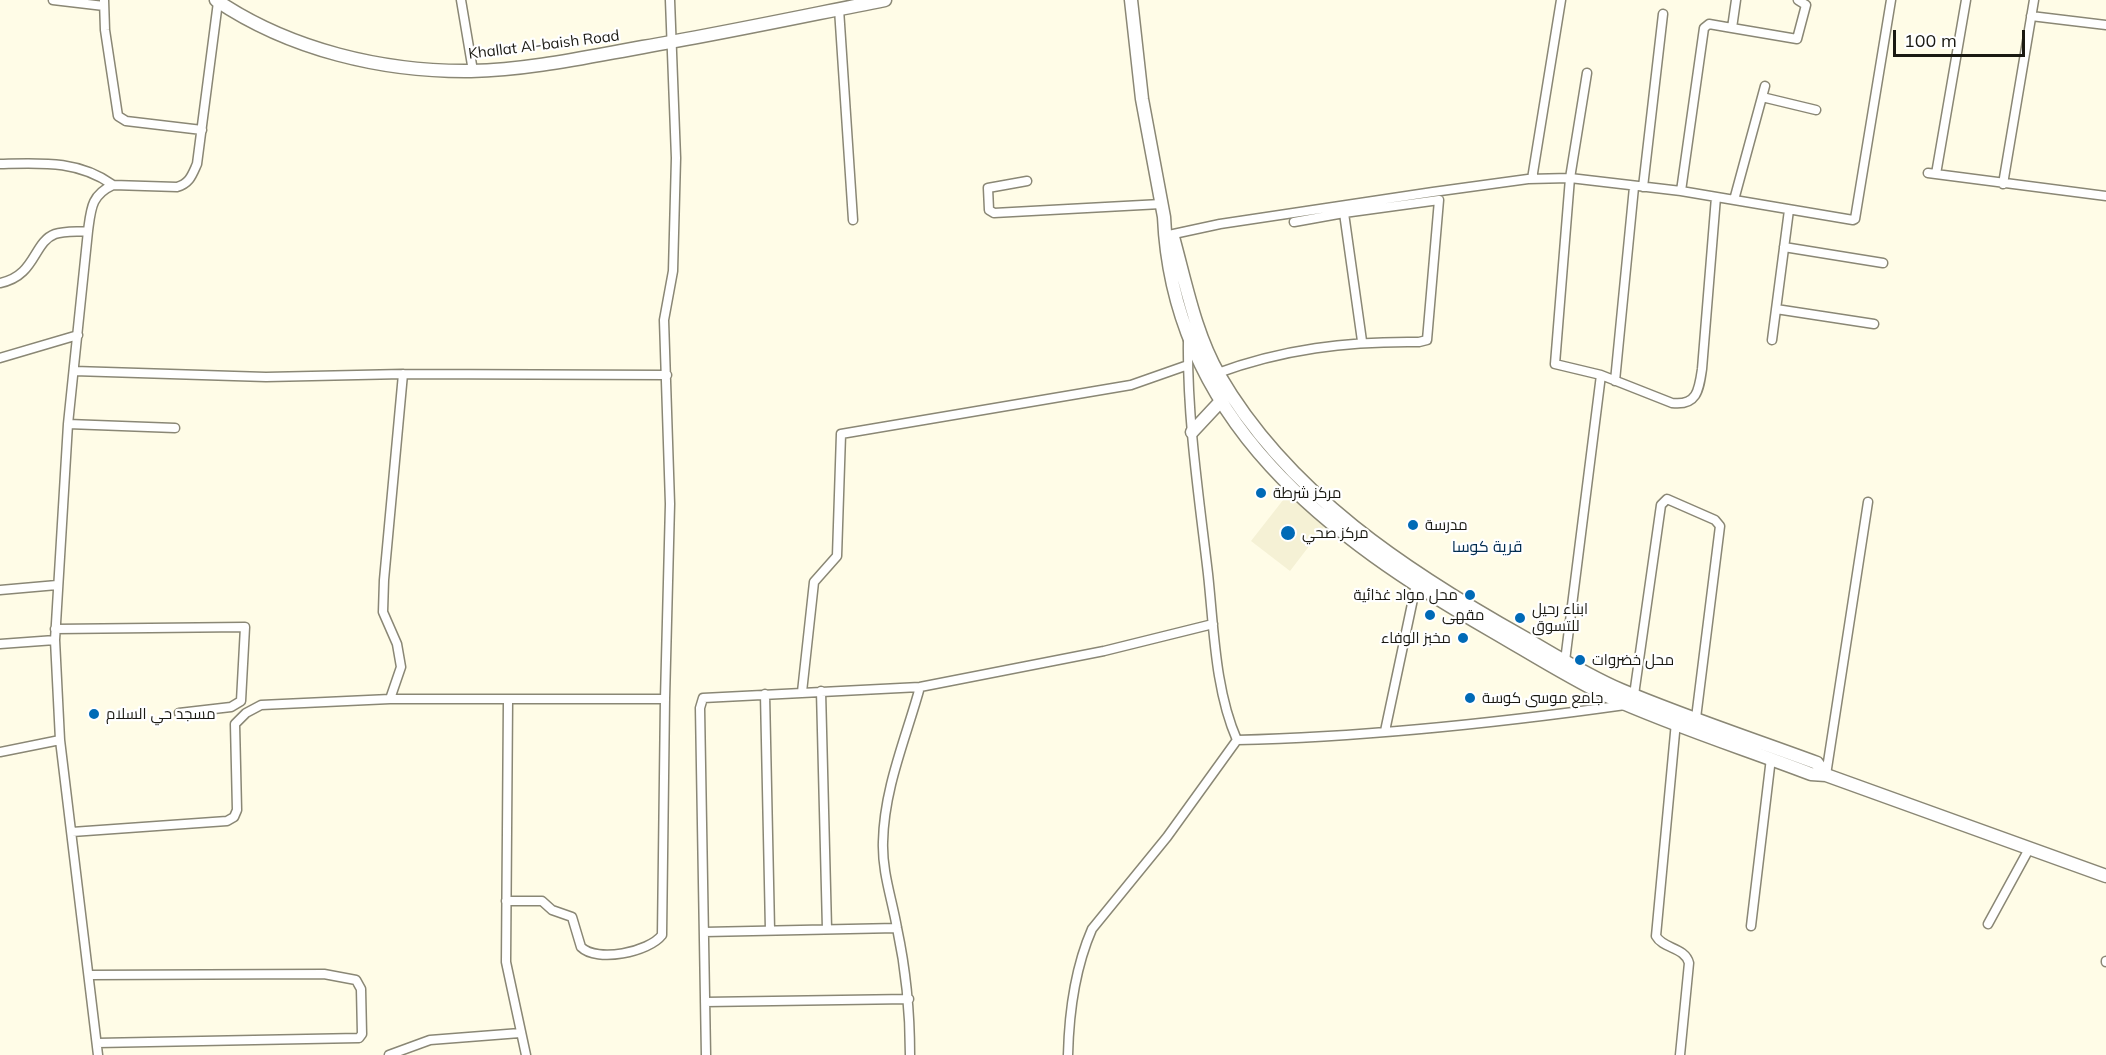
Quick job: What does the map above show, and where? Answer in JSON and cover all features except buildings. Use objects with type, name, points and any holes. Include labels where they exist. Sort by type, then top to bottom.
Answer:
[{"type":"street","points":[[53,0],[104,3],[108,56],[118,116],[121,120],[202,130]]},
{"type":"street","points":[[461,0],[473,71]]},
{"type":"street","points":[[506,901],[537,900],[552,910],[569,914],[572,917],[580,947],[591,953],[634,952],[651,946],[662,935],[664,699],[670,504],[664,320],[673,271],[675,170],[670,0]]},
{"type":"street","name":"Khallat Al-baish Road","points":[[217,1],[300,42],[338,55],[372,63],[473,71],[567,60],[673,42],[885,0]]},
{"type":"street","points":[[1131,0],[1142,99],[1164,217],[1220,402],[1241,434],[1284,473],[1393,562],[1564,661],[1609,691]]},
{"type":"street","points":[[1532,179],[1560,0]]},
{"type":"street","points":[[1732,28],[1736,0]]},
{"type":"street","points":[[1681,191],[1704,28],[1709,24],[1797,39],[1806,5],[1797,0]]},
{"type":"street","points":[[1169,235],[1290,213],[1532,179],[1570,178],[1681,191],[1850,221],[1855,219],[1890,0]]},
{"type":"street","points":[[1966,0],[1932,173],[2106,196]]},
{"type":"street","points":[[2003,184],[2034,0]]},
{"type":"street","points":[[0,164],[69,165],[96,173],[113,185],[184,185],[191,178],[197,164],[217,1]]},
{"type":"street","points":[[839,9],[854,220]]},
{"type":"street","points":[[1615,381],[1663,14]]},
{"type":"street","points":[[2031,16],[2106,25]]},
{"type":"street","points":[[1587,74],[1570,178],[1554,363],[1601,375],[1672,403],[1691,401],[1698,393],[1716,197]]},
{"type":"street","points":[[1734,200],[1766,86]]},
{"type":"street","points":[[1762,97],[1816,110]]},
{"type":"street","points":[[1027,181],[988,188],[989,210],[994,213],[1161,204]]},
{"type":"street","points":[[98,1055],[60,740],[55,640],[68,424],[88,231],[93,201],[113,185]]},
{"type":"street","points":[[1212,375],[1267,356],[1362,341],[1419,342],[1427,340],[1440,203],[1437,199],[1294,222]]},
{"type":"street","points":[[1772,340],[1789,210]]},
{"type":"street","points":[[1344,213],[1362,341]]},
{"type":"street","points":[[0,284],[19,278],[47,240],[55,234],[88,231]]},
{"type":"street","points":[[1169,235],[1188,338],[1192,432],[1213,624],[1224,704],[1237,741]]},
{"type":"street","points":[[1784,247],[1883,263]]},
{"type":"street","points":[[1776,309],[1874,324]]},
{"type":"street","points":[[0,358],[78,335]]},
{"type":"street","points":[[1188,338],[1212,375],[1284,473]]},
{"type":"street","points":[[802,692],[814,582],[837,556],[841,434],[1131,386],[1188,365]]},
{"type":"street","points":[[74,371],[266,376],[667,375]]},
{"type":"street","points":[[390,699],[401,667],[397,644],[383,612],[384,580],[404,374]]},
{"type":"street","points":[[1564,661],[1601,375]]},
{"type":"street","points":[[1192,432],[1220,402]]},
{"type":"street","points":[[68,424],[175,428]]},
{"type":"street","points":[[1631,700],[1661,505],[1667,498],[1715,520],[1720,526],[1696,718]]},
{"type":"street","points":[[1826,775],[1868,502]]},
{"type":"street","points":[[1393,562],[1416,585],[1447,605],[1609,691],[1676,722],[1811,774],[1826,775],[2106,876]]},
{"type":"street","points":[[0,590],[57,585]]},
{"type":"street","points":[[1385,731],[1416,585]]},
{"type":"street","points":[[706,1055],[700,705],[706,697],[920,687],[1104,651],[1213,624]]},
{"type":"street","points":[[56,629],[244,627],[241,701],[231,707],[178,713]]},
{"type":"street","points":[[0,644],[55,640]]},
{"type":"street","points":[[910,1055],[909,999],[884,868],[885,813],[920,687]]},
{"type":"street","points":[[821,691],[827,929]]},
{"type":"street","points":[[765,694],[770,930]]},
{"type":"street","points":[[72,832],[227,821],[234,817],[237,810],[234,734],[239,718],[261,705],[390,699],[508,701],[664,699]]},
{"type":"street","points":[[1237,741],[1311,738],[1492,722],[1631,700],[1696,718],[1817,763],[1826,775]]},
{"type":"street","points":[[508,701],[506,962],[526,1055]]},
{"type":"street","points":[[1676,722],[1656,936],[1660,941],[1685,954],[1689,963],[1680,1055]]},
{"type":"street","points":[[0,752],[60,740]]},
{"type":"street","points":[[1068,1055],[1070,1013],[1085,944],[1092,929],[1174,828],[1237,741]]},
{"type":"street","points":[[1751,926],[1771,758]]},
{"type":"street","points":[[1988,924],[2029,849]]},
{"type":"street","points":[[704,932],[897,928]]},
{"type":"street","points":[[89,975],[324,974],[356,980],[362,989],[362,1034],[359,1038],[97,1042]]},
{"type":"street","points":[[705,1002],[909,999]]},
{"type":"street","points":[[389,1055],[430,1040],[520,1033]]},
{"type":"shaded area","name":"مركز صحي","points":[[1287,495],[1326,524],[1290,571],[1251,541]]},
{"type":"place","name":"مركز شرطة","points":[[1261,493]]},
{"type":"place","name":"مدرسة","points":[[1413,525]]},
{"type":"place","name":"مركز صحي","points":[[1288,533]]},
{"type":"place","name":"محل مواد غذائية","points":[[1470,595]]},
{"type":"place","name":"مقهى","points":[[1430,615]]},
{"type":"place","name":"ابناء رحيل للتسوق","points":[[1520,618]]},
{"type":"place","name":"مخبز الوفاء","points":[[1463,638]]},
{"type":"place","name":"محل خضروات","points":[[1580,660]]},
{"type":"place","name":"جامع موسى كوسة","points":[[1470,698]]},
{"type":"place","name":"مسجد حي السلام","points":[[94,714]]},
{"type":"district","name":"قرية كوسا","points":[[1487,547]]}]
